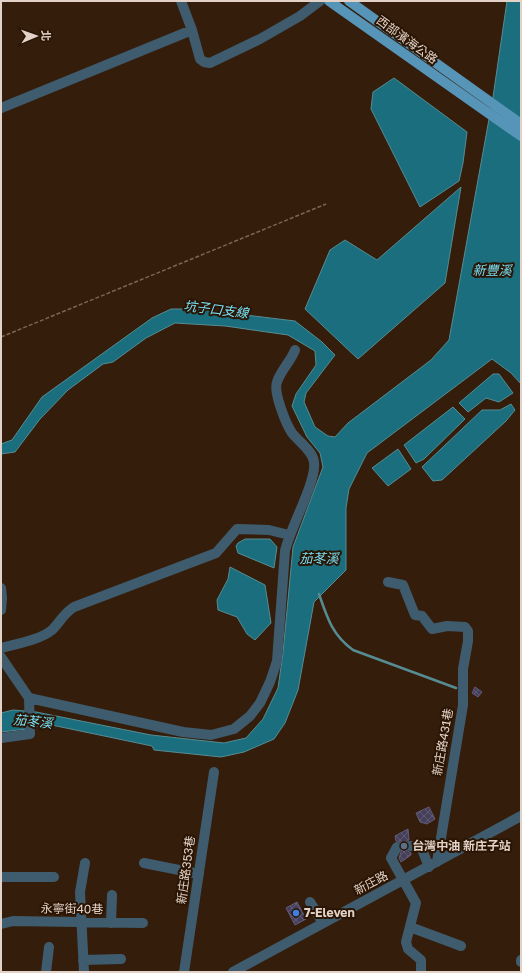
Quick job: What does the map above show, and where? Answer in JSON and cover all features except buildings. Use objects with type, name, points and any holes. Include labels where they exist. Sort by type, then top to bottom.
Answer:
[{"type":"main road","name":"西部濱海公路","points":[[329,1],[471,96]]},
{"type":"main road","name":"西部濱海公路","points":[[349,1],[471,96]]},
{"type":"main road","points":[[471,96],[521,124]]},
{"type":"main road","points":[[471,96],[521,136]]},
{"type":"street","points":[[181,1],[192,30],[200,59],[206,63],[214,63],[300,16],[320,1]]},
{"type":"street","points":[[1,108],[192,30]]},
{"type":"street","points":[[29,698],[183,732],[211,735],[234,728],[250,716],[260,703],[277,661],[283,566],[289,535],[313,477],[315,463],[314,457],[292,432],[275,391],[276,382],[295,350]]},
{"type":"street","points":[[1,648],[42,635],[51,630],[65,613],[74,607],[216,553],[238,529],[269,530],[289,535]]},
{"type":"street","name":"新庄路431巷","points":[[388,582],[403,585],[415,615],[422,616],[432,629],[447,626],[465,627],[468,631],[468,641],[463,669],[463,705],[433,864]]},
{"type":"street","points":[[1,588],[1,610]]},
{"type":"street","points":[[1,658],[29,698],[30,734],[1,738]]},
{"type":"street","name":"新庄路353巷","points":[[184,972],[214,772]]},
{"type":"street","name":"新庄路","points":[[233,972],[521,816]]},
{"type":"street","points":[[410,846],[421,847],[433,864]]},
{"type":"street","points":[[397,847],[391,858],[416,903],[406,942],[408,949],[421,960],[420,972]]},
{"type":"street","points":[[84,863],[80,892],[80,921],[84,972]]},
{"type":"street","points":[[144,863],[199,874]]},
{"type":"street","points":[[1,877],[54,877]]},
{"type":"street","points":[[112,895],[112,923]]},
{"type":"street","points":[[310,902],[323,923]]},
{"type":"street","name":"永寧街40巷","points":[[1,924],[13,921],[143,923]]},
{"type":"street","points":[[410,927],[461,946]]},
{"type":"street","points":[[46,972],[49,947]]},
{"type":"street","points":[[83,960],[121,959]]},
{"type":"path","points":[[1,337],[326,204]]},
{"type":"water","points":[[507,1],[521,1],[521,384],[511,373],[492,359],[367,453],[349,489],[346,508],[346,570],[314,602],[298,690],[285,723],[274,739],[244,752],[221,757],[154,750],[152,746],[42,723],[35,728],[1,732],[1,713],[13,710],[36,712],[151,735],[224,743],[246,738],[263,719],[278,688],[283,653],[293,547],[323,467],[320,453],[307,437],[292,406],[296,394],[316,365],[315,351],[288,335],[225,326],[175,323],[146,338],[113,362],[103,364],[68,390],[40,419],[15,452],[1,454],[1,444],[12,440],[42,397],[152,318],[171,309],[196,309],[295,321],[322,342],[335,355],[306,393],[304,402],[315,427],[328,436],[335,437],[348,423],[431,360],[449,340],[493,97]]},
{"type":"water","points":[[394,78],[467,132],[459,181],[420,207],[371,109],[373,92]]},
{"type":"water","points":[[461,187],[445,283],[358,359],[305,309],[330,250],[345,240],[377,260]]},
{"type":"water","points":[[493,374],[499,374],[513,393],[499,402],[486,398],[468,412],[459,403]]},
{"type":"water","points":[[511,404],[515,410],[506,421],[442,480],[433,481],[422,467],[482,410],[500,410]]},
{"type":"water","points":[[453,407],[465,419],[424,459],[416,463],[404,445]]},
{"type":"water","points":[[398,449],[411,469],[388,486],[372,468]]},
{"type":"water","points":[[245,539],[270,539],[277,547],[274,568],[238,553],[236,546]]},
{"type":"water","points":[[230,567],[265,585],[271,623],[255,640],[247,634],[237,617],[218,610],[217,600],[228,579]]},
{"type":"waterway","points":[[319,594],[335,632],[353,650],[456,688]]},
{"type":"place","name":"台灣中油 新庄子站","points":[[404,846]]},
{"type":"place","name":"7-Eleven","points":[[296,913]]},
{"type":"water label","name":"新豐溪","points":[[492,270]]},
{"type":"water label","name":"坑子口支線","points":[[216,309]]},
{"type":"water label","name":"茄苳溪","points":[[319,558]]},
{"type":"water label","name":"茄苳溪","points":[[33,721]]}]
